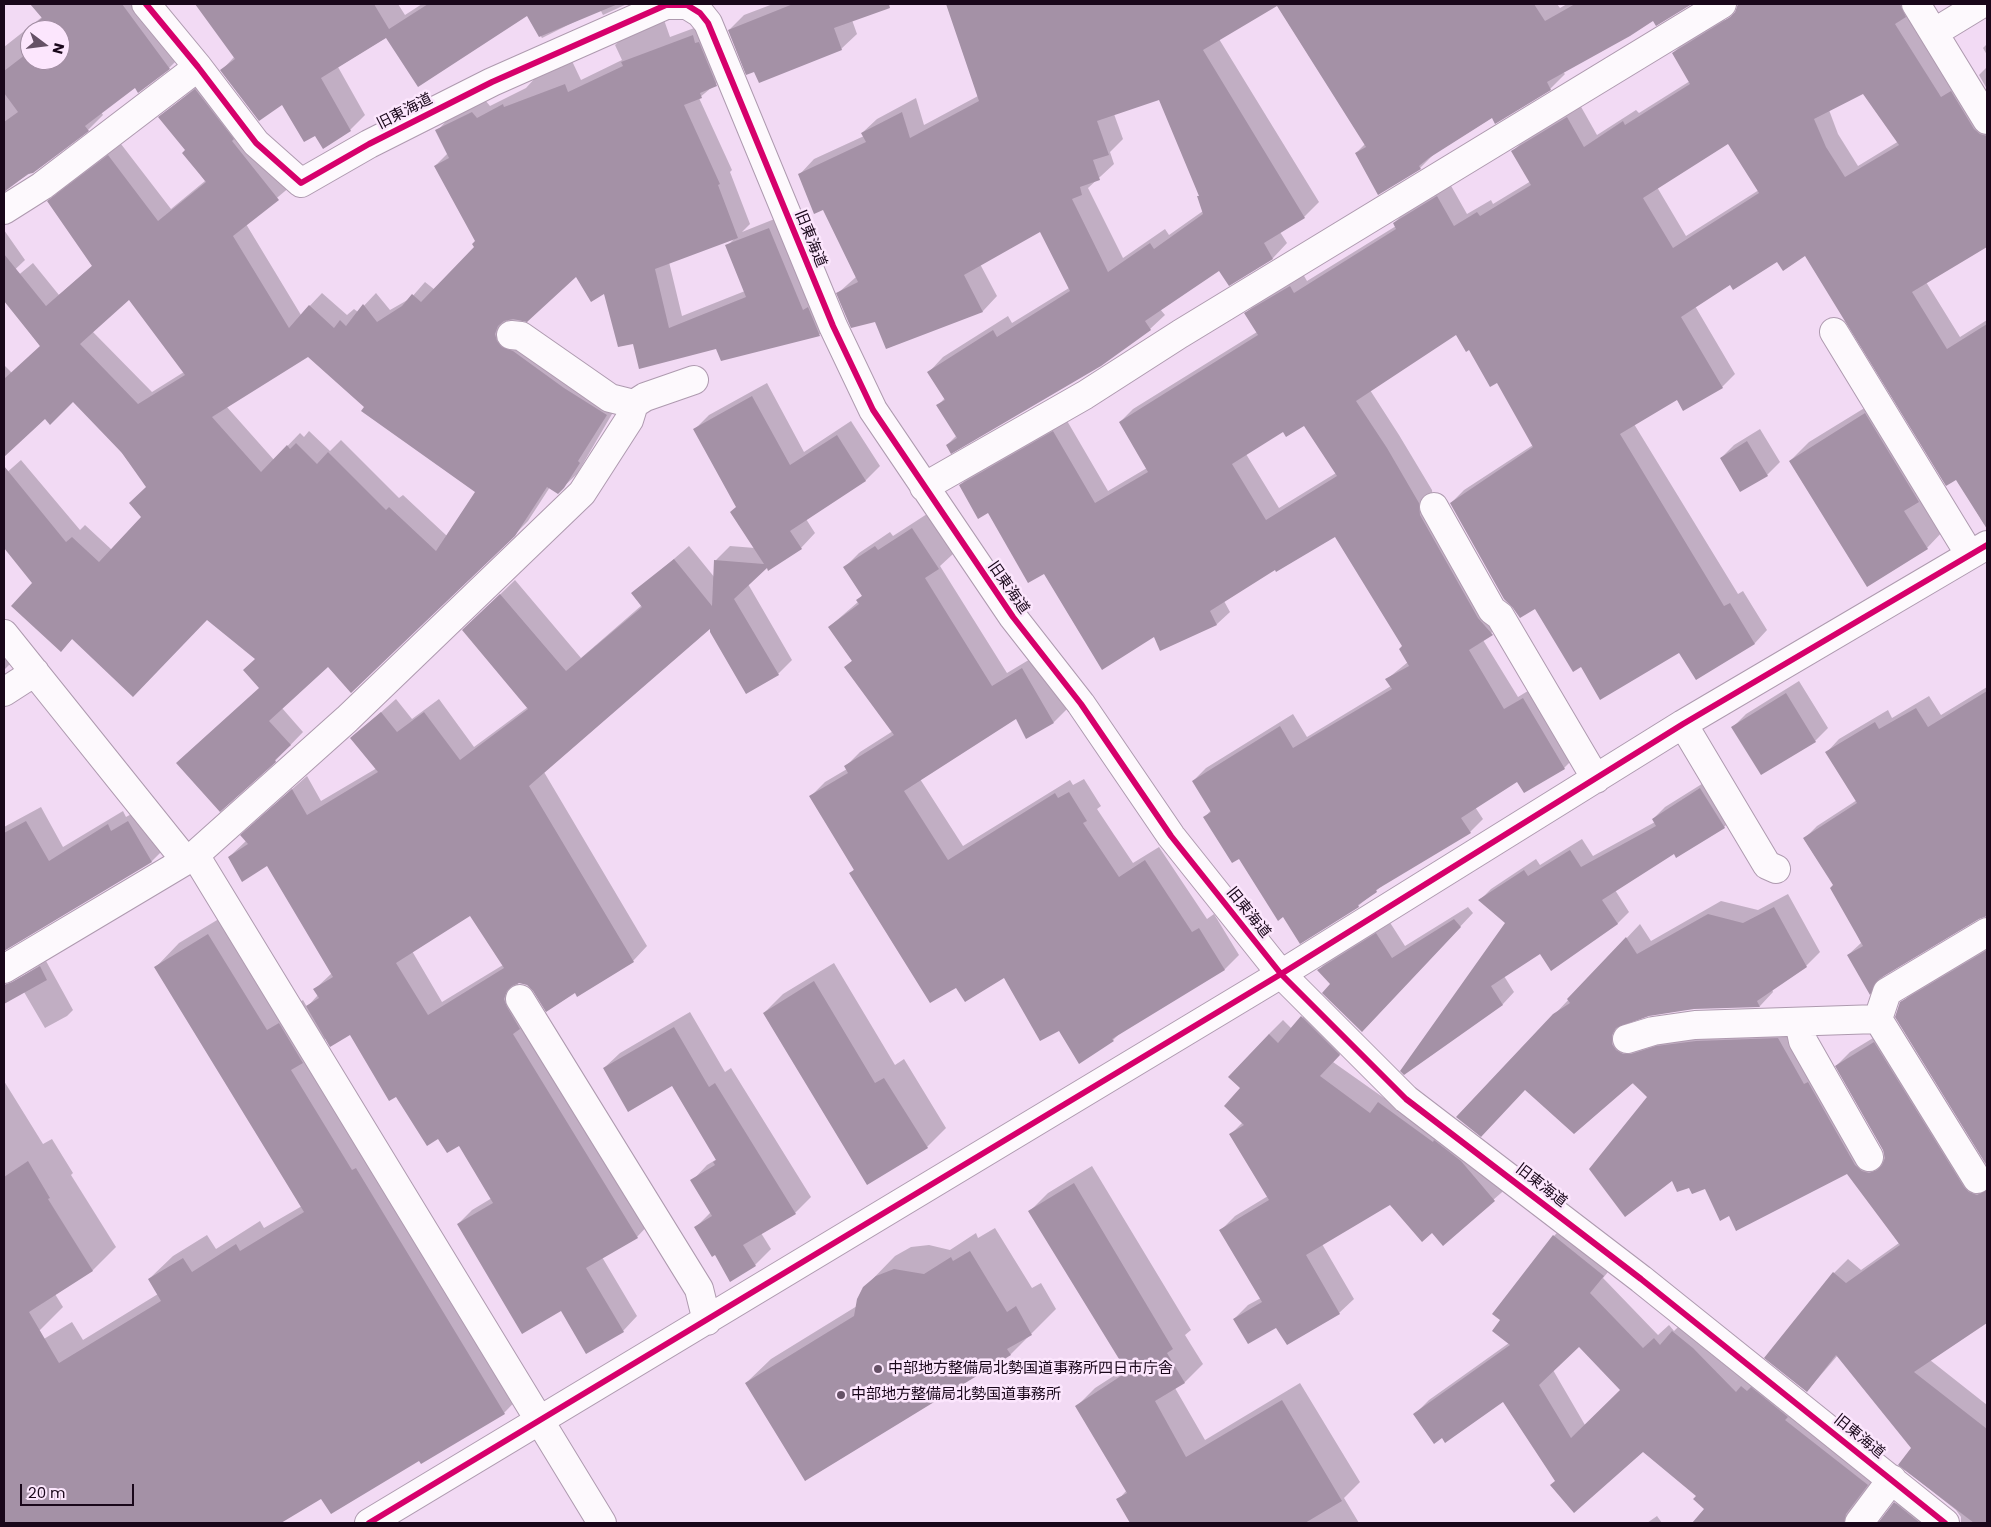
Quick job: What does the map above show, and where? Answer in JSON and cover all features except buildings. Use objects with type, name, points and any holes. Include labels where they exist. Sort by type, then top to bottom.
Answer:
[{"type":"street","name":"旧東海道","points":[[159,8],[198,67],[256,142],[301,183],[369,144],[492,82],[666,5],[688,4],[700,13],[708,23],[833,326],[873,410],[1013,617],[1081,704],[1171,836],[1281,974],[1406,1099],[1641,1279],[1945,1523]]},
{"type":"street","points":[[924,487],[1085,395],[1180,334],[1722,4]]},
{"type":"street","points":[[1916,4],[1935,32],[1987,120]]},
{"type":"street","points":[[1935,32],[1981,4]]},
{"type":"street","points":[[4,210],[42,186],[198,67]]},
{"type":"street","points":[[369,1523],[708,1321],[1281,974],[1683,724],[1979,550],[1834,332]]},
{"type":"street","points":[[511,336],[521,336],[610,398],[634,404]]},
{"type":"street","points":[[4,969],[190,858],[347,719],[582,493],[629,420],[634,404],[645,397],[694,380]]},
{"type":"street","points":[[1434,507],[1492,610],[1500,616],[1596,778]]},
{"type":"street","points":[[4,634],[190,858],[540,1420],[602,1523]]},
{"type":"street","points":[[4,692],[35,672]]},
{"type":"street","points":[[1683,724],[1767,865],[1776,869]]},
{"type":"street","points":[[1878,1019],[1887,992],[1987,932]]},
{"type":"street","points":[[520,998],[698,1289],[708,1321]]},
{"type":"street","points":[[1627,1039],[1653,1031],[1695,1024],[1878,1019]]},
{"type":"street","points":[[1878,1019],[1977,1179]]},
{"type":"street","points":[[1799,1022],[1803,1042],[1869,1157]]},
{"type":"street","points":[[1859,1523],[1892,1479]]},
{"type":"cycle path","points":[[146,4],[198,67],[256,143],[301,183],[369,144],[492,82],[666,5],[687,5],[700,13],[708,23],[833,326],[873,410],[1013,617],[1081,704],[1171,836],[1281,974],[1406,1099],[1641,1279],[1945,1523]]},
{"type":"cycle path","points":[[369,1523],[1281,974],[1683,724],[1987,545]]},
{"type":"place","name":"中部地方整備局北勢国道事務所四日市庁舎","points":[[878,1369]]},
{"type":"place","name":"中部地方整備局北勢国道事務所","points":[[841,1395]]}]
